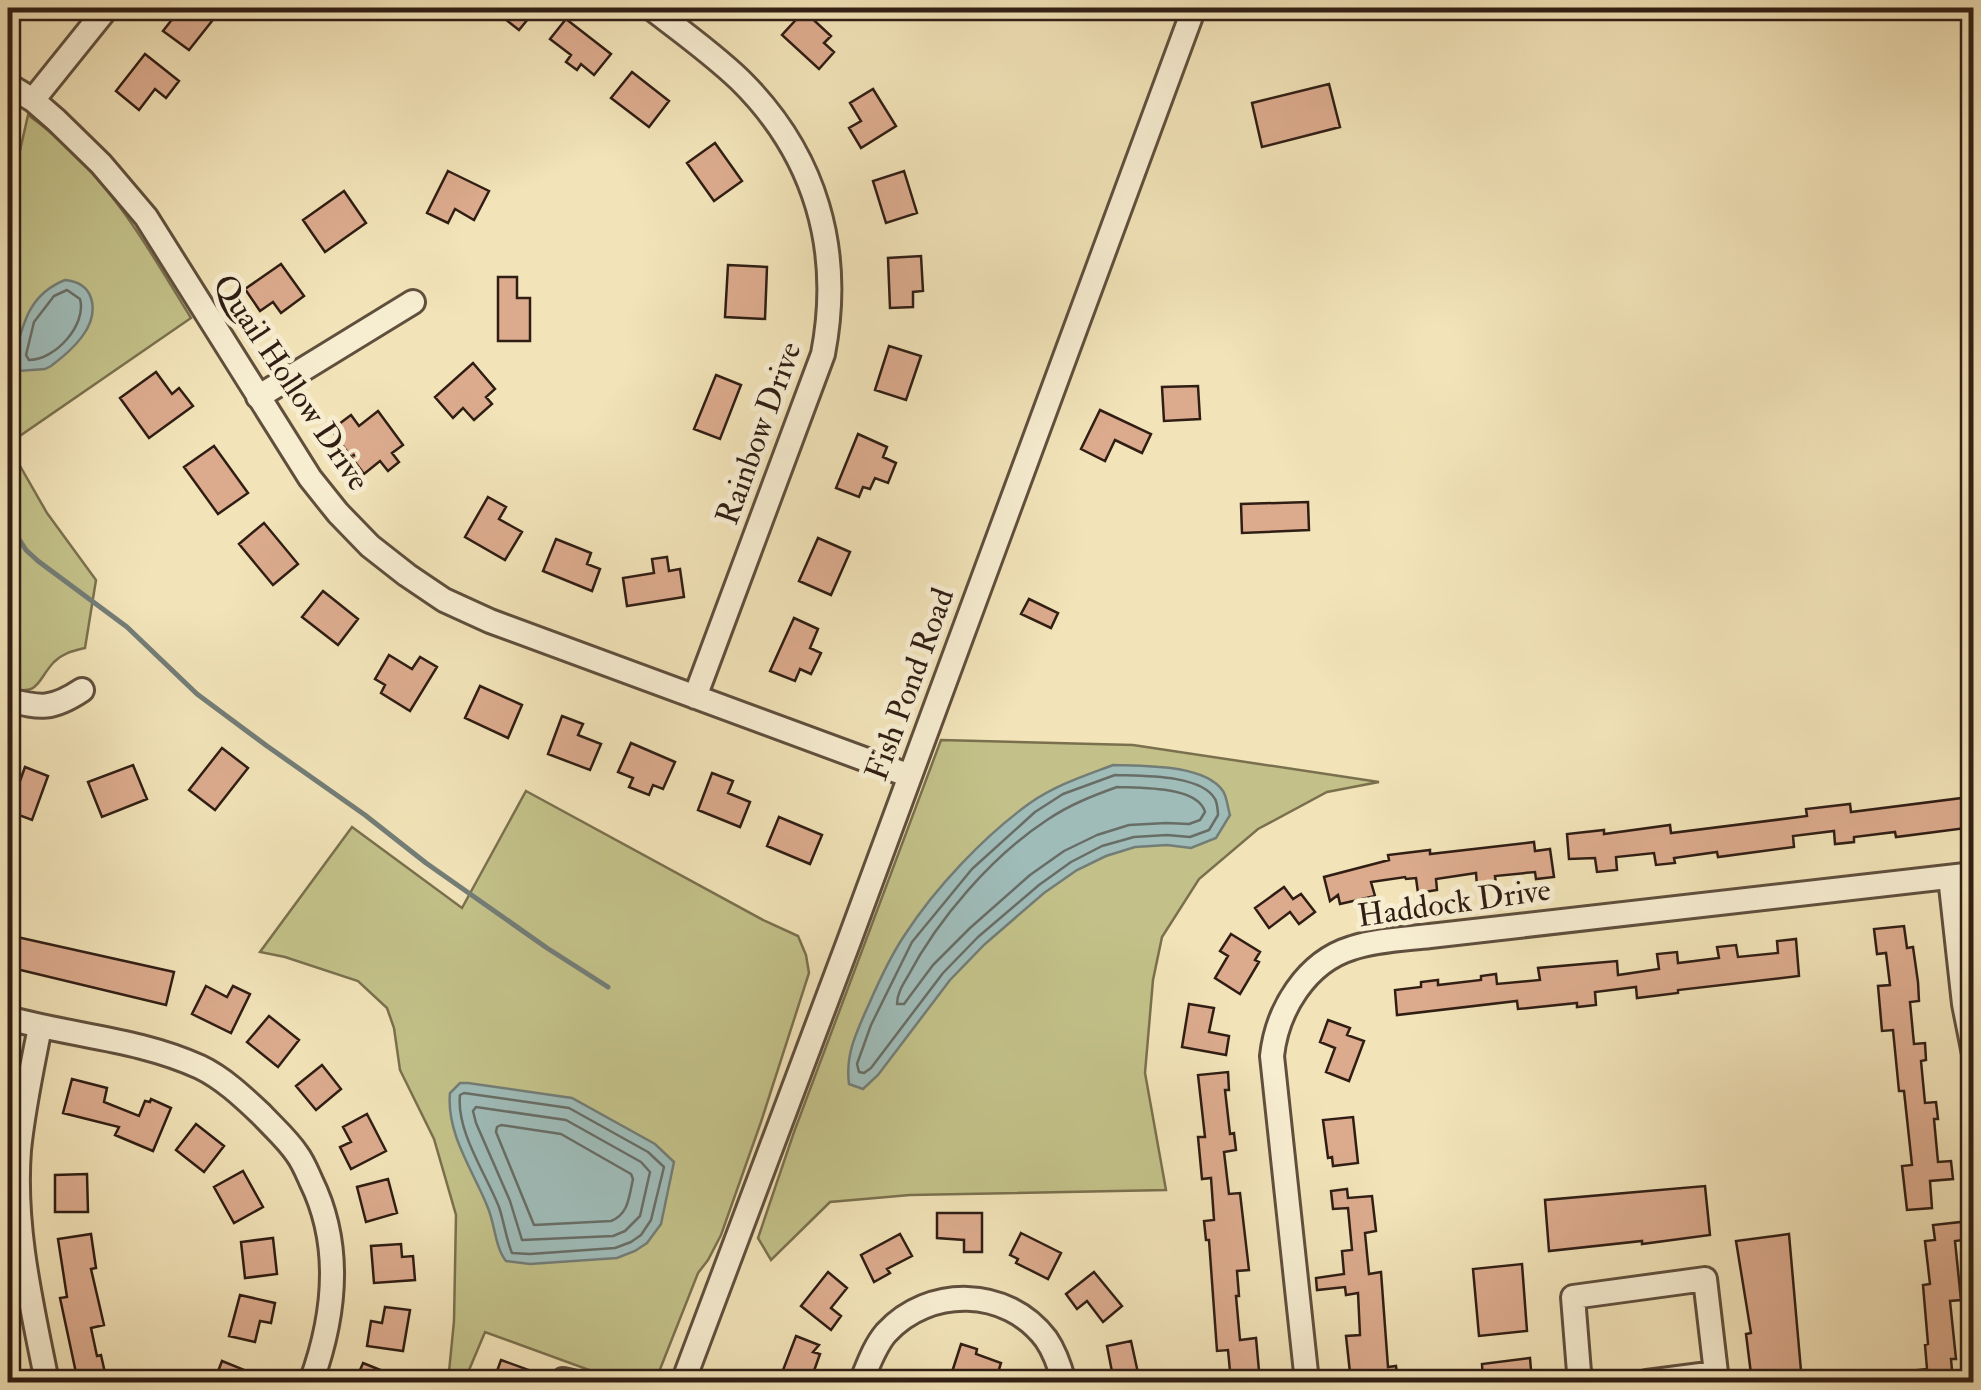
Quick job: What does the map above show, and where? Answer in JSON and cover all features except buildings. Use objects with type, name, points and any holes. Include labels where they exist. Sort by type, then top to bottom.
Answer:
[{"type":"street","points":[[33,100],[107,8]]},
{"type":"street","name":"Rainbow Drive","points":[[651,8],[737,77],[781,127],[812,187],[825,230],[830,282],[823,354],[695,697]]},
{"type":"street","name":"Fish Pond Road","points":[[683,1382],[1194,8]]},
{"type":"street","name":"Quail Hollow Drive","points":[[8,85],[33,100],[102,164],[146,217],[310,478],[355,531],[407,576],[444,600],[490,622],[910,776]]},
{"type":"street","points":[[258,397],[412,302]]},
{"type":"street","points":[[8,700],[46,707],[66,701],[82,690]]},
{"type":"street","points":[[1962,876],[1964,1004],[1974,1054]]},
{"type":"street","name":"Haddock Drive","points":[[1307,1382],[1272,1056],[1291,998],[1316,968],[1350,948],[1370,944],[1962,876]]},
{"type":"street","points":[[8,1018],[125,1041],[204,1069],[252,1106],[298,1155],[319,1198],[330,1236],[334,1272],[331,1312],[311,1382]]},
{"type":"street","points":[[40,1027],[19,1152],[19,1208],[22,1254],[48,1382]]},
{"type":"street","points":[[1584,1382],[1579,1372],[1573,1297],[1705,1279],[1716,1372],[1647,1382]]},
{"type":"street","points":[[862,1382],[886,1334],[915,1310],[953,1298],[992,1302],[1023,1317],[1054,1352],[1064,1382]]},
{"type":"street","points":[[562,1382],[572,1382]]},
{"type":"shaded area","points":[[28,115],[55,136],[101,183],[139,234],[191,318],[8,444],[8,204]]},
{"type":"shaded area","points":[[8,445],[47,513],[96,580],[85,648],[57,659],[37,685],[27,690],[8,688]]},
{"type":"shaded area","points":[[941,740],[1133,745],[1379,782],[1327,792],[1258,829],[1199,879],[1162,937],[1153,980],[1145,1073],[1166,1190],[910,1195],[830,1202],[771,1260],[758,1238]]},
{"type":"shaded area","points":[[526,791],[798,936],[806,955],[809,973],[761,1122],[721,1235],[698,1273],[655,1382],[622,1382],[485,1332],[464,1382],[448,1382],[454,1321],[456,1215],[434,1139],[400,1070],[387,1008],[358,981],[260,952],[352,827],[462,908]]},
{"type":"water","points":[[65,280],[81,285],[91,298],[88,328],[51,366],[18,371],[12,366],[27,316],[41,295]]},
{"type":"water","points":[[1113,765],[1172,768],[1202,776],[1223,791],[1230,815],[1216,838],[1191,848],[1135,847],[1106,856],[1044,893],[950,980],[878,1075],[863,1089],[849,1084],[850,1053],[856,1033],[894,952],[930,900],[978,847],[1030,803]]},
{"type":"water","points":[[460,1083],[572,1098],[655,1144],[674,1162],[661,1224],[647,1243],[617,1258],[530,1264],[506,1261],[452,1123],[450,1093]]},
{"type":"waterway","points":[[8,522],[38,561],[127,627],[197,694],[426,863],[608,987]]}]
